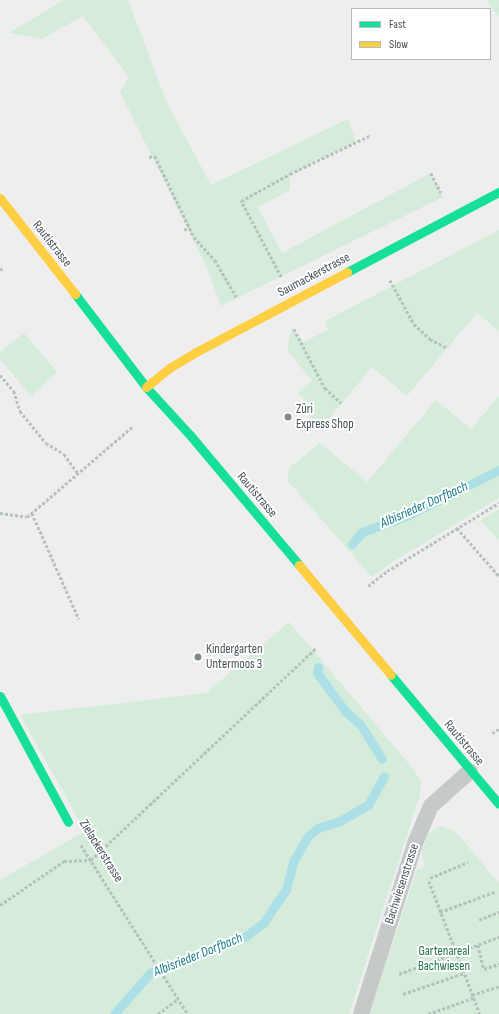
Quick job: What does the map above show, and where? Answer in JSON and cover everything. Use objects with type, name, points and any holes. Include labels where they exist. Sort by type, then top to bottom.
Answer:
[{"type":"street","name":"Saumackerstrasse","points":[[146,387],[171,367],[196,352],[499,192]]},
{"type":"street","name":"Rautistrasse","points":[[0,198],[146,387],[195,441],[499,804]]},
{"type":"street","name":"Zielackerstrasse","points":[[0,696],[68,822]]},
{"type":"lane","name":"Bachwiesenstrasse","points":[[361,1014],[416,841],[430,806],[470,771]]},
{"type":"path","points":[[281,276],[241,201],[290,174],[371,135]]},
{"type":"path","points":[[149,157],[155,156],[194,237],[215,260],[237,298]]},
{"type":"path","points":[[184,230],[190,227]]},
{"type":"path","points":[[389,277],[414,324],[430,339],[448,348]]},
{"type":"path","points":[[292,326],[326,388],[341,403]]},
{"type":"path","points":[[0,375],[14,391],[20,411],[28,422],[46,443],[64,454],[78,473]]},
{"type":"path","points":[[0,513],[28,517],[132,427]]},
{"type":"path","points":[[368,586],[387,571],[499,503]]},
{"type":"path","points":[[32,513],[79,619]]},
{"type":"path","points":[[457,528],[499,576]]},
{"type":"path","points":[[0,905],[64,861],[91,860],[316,648]]},
{"type":"path","points":[[492,733],[499,729]]},
{"type":"path","name":"Zielackerstrasse","points":[[68,822],[188,1014]]},
{"type":"path","points":[[428,879],[468,862]]},
{"type":"path","points":[[424,874],[428,879],[480,1014]]},
{"type":"path","points":[[440,912],[494,892]]},
{"type":"path","points":[[479,920],[499,912]]},
{"type":"path","points":[[395,976],[499,937]]},
{"type":"path","points":[[478,945],[484,969],[499,964]]},
{"type":"path","points":[[403,994],[464,973]]},
{"type":"path","points":[[428,1014],[499,986]]},
{"type":"path","points":[[158,1014],[178,999]]},
{"type":"green space","points":[[64,0],[128,0],[167,103],[211,185],[348,119],[356,142],[290,174],[290,190],[258,207],[282,253],[431,173],[443,197],[221,306],[206,266],[120,92],[129,77],[83,16],[42,39],[9,33]]},
{"type":"green space","points":[[486,0],[499,0],[499,17]]},
{"type":"green space","points":[[499,230],[499,331],[477,313],[407,396],[372,367],[322,427],[300,408],[304,400],[298,393],[312,381],[287,350],[292,326],[303,342],[328,330],[325,321]]},
{"type":"green space","points":[[24,333],[57,372],[31,396],[0,359],[0,352]]},
{"type":"green space","points":[[499,396],[499,498],[391,563],[372,577],[287,480],[289,468],[320,443],[367,482],[436,400],[471,429]]},
{"type":"green space","points":[[499,509],[499,541],[481,520]]},
{"type":"green space","points":[[289,622],[415,771],[421,782],[420,795],[349,1014],[0,1014],[0,880],[85,831],[20,715],[206,693]]},
{"type":"green space","name":"Gartenareal Bachwiesen","points":[[440,826],[455,831],[499,883],[499,1014],[369,1014],[417,870],[424,867],[422,850],[428,834]]},
{"type":"waterway","name":"Albisrieder Dorfbach","points":[[352,544],[362,532],[406,516],[499,470]]},
{"type":"waterway","name":"Albisrieder Dorfbach","points":[[318,667],[317,673],[346,712],[360,724],[382,759]]},
{"type":"waterway","name":"Albisrieder Dorfbach","points":[[114,1014],[150,973],[245,937],[264,922],[286,889],[294,860],[308,836],[318,828],[340,821],[368,805],[384,776]]},
{"type":"traffic: fast","points":[[347,272],[499,192]]},
{"type":"traffic: fast","points":[[75,294],[146,387],[190,435],[299,565]]},
{"type":"traffic: fast","points":[[391,675],[499,804]]},
{"type":"traffic: fast","points":[[0,696],[68,822]]},
{"type":"traffic: slow","points":[[0,198],[75,294]]},
{"type":"traffic: slow","points":[[146,387],[171,367],[196,352],[347,272]]},
{"type":"traffic: slow","points":[[299,565],[391,675]]},
{"type":"place","name":"Züri Express Shop","points":[[288,417]]},
{"type":"place","name":"Kindergarten Untermoos 3","points":[[198,657]]}]
